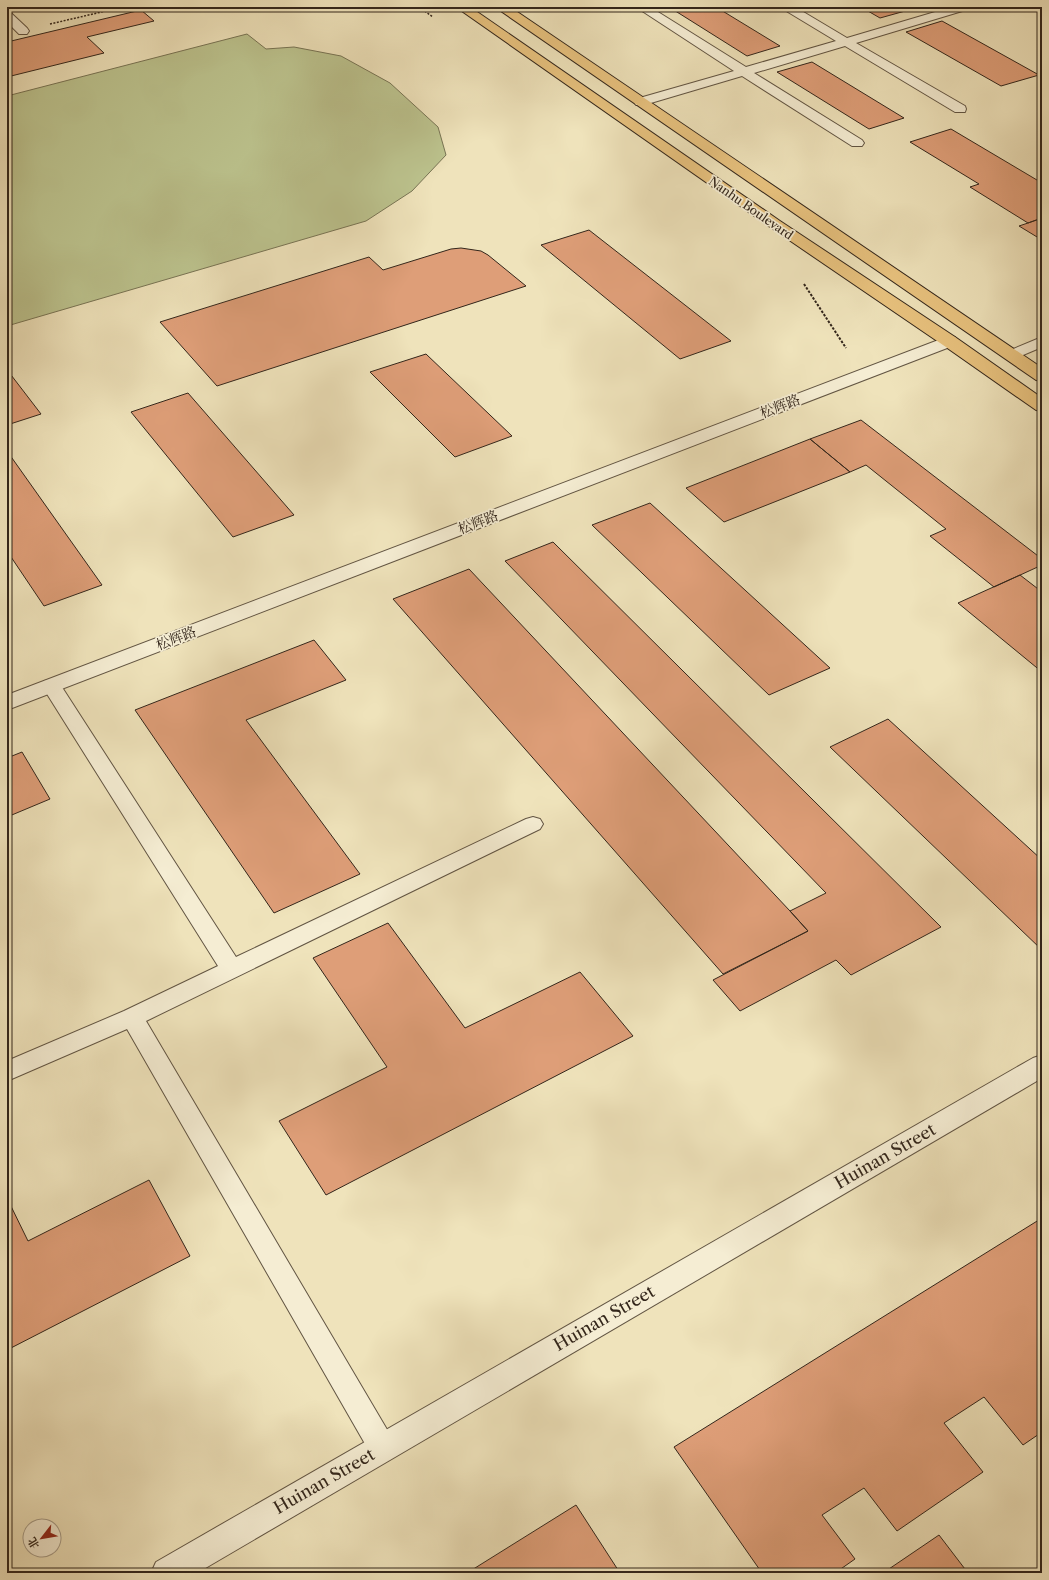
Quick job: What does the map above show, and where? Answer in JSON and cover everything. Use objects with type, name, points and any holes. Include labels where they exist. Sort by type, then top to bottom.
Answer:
[{"type":"main road","name":"Nanhu Boulevard","points":[[462,7],[775,224],[949,341],[1042,406]]},
{"type":"main road","name":"Nanhu Boulevard","points":[[501,7],[1042,376]]},
{"type":"street","name":"松辉路","points":[[7,703],[949,341]]},
{"type":"street","name":"Huinan Street","points":[[167,1573],[1042,1065]]},
{"type":"lane","points":[[642,7],[857,143]]},
{"type":"lane","points":[[787,7],[960,109]]},
{"type":"lane","points":[[640,102],[965,7]]},
{"type":"lane","points":[[7,15],[23,31]]},
{"type":"lane","points":[[1011,355],[1042,342]]},
{"type":"lane","points":[[51,686],[232,969]]},
{"type":"lane","points":[[7,1071],[132,1017],[533,824]]},
{"type":"lane","points":[[132,1017],[382,1447]]},
{"type":"path","points":[[23,31],[123,7]]},
{"type":"green space","points":[[247,34],[266,49],[294,47],[341,56],[390,83],[438,127],[446,155],[412,191],[366,221],[7,326],[7,96]]},
{"type":"building","points":[[669,7],[716,7],[780,46],[747,56]]},
{"type":"building","points":[[861,7],[915,7],[916,8],[880,18]]},
{"type":"building","points":[[141,10],[154,21],[87,37],[104,53],[7,77],[7,42]]},
{"type":"building","points":[[942,21],[1039,75],[1001,86],[906,32]]},
{"type":"building","points":[[812,62],[904,118],[869,129],[777,72]]},
{"type":"building","points":[[951,129],[1042,183],[1042,218],[1028,223],[970,187],[979,184],[910,142]]},
{"type":"building","points":[[1042,218],[1042,240],[1019,226],[1028,223]]},
{"type":"building","points":[[589,230],[731,341],[680,359],[541,245]]},
{"type":"building","points":[[461,248],[481,251],[488,255],[526,286],[217,386],[160,322],[369,257],[383,270],[451,249]]},
{"type":"building","points":[[426,354],[512,436],[455,457],[370,372]]},
{"type":"building","points":[[8,371],[41,414],[7,425]]},
{"type":"building","points":[[188,393],[294,515],[233,537],[131,412]]},
{"type":"building","points":[[861,420],[1042,559],[1042,565],[994,587],[930,536],[946,529],[866,465],[850,472],[810,439]]},
{"type":"building","points":[[810,439],[850,472],[724,522],[686,488]]},
{"type":"building","points":[[7,451],[102,585],[44,606],[7,551]]},
{"type":"building","points":[[650,503],[830,668],[769,695],[592,525]]},
{"type":"building","points":[[553,542],[941,927],[851,975],[836,960],[740,1011],[713,980],[808,931],[790,911],[826,893],[505,561]]},
{"type":"building","points":[[469,569],[808,931],[723,974],[393,599]]},
{"type":"building","points":[[1020,575],[1042,592],[1042,672],[958,603]]},
{"type":"building","points":[[314,640],[346,680],[246,720],[360,874],[274,913],[135,710]]},
{"type":"building","points":[[888,719],[1042,860],[1042,950],[830,747]]},
{"type":"building","points":[[22,752],[50,799],[7,817],[7,758]]},
{"type":"building","points":[[388,923],[465,1028],[580,972],[633,1036],[326,1195],[279,1121],[387,1067],[313,958]]},
{"type":"building","points":[[149,1180],[190,1256],[7,1350],[7,1198],[28,1241]]},
{"type":"building","points":[[1042,1218],[1042,1432],[1023,1445],[984,1397],[944,1423],[983,1472],[897,1531],[864,1488],[822,1515],[855,1559],[835,1573],[762,1573],[674,1447]]},
{"type":"building","points":[[576,1505],[620,1573],[467,1573]]},
{"type":"building","points":[[939,1535],[968,1573],[883,1573]]}]
